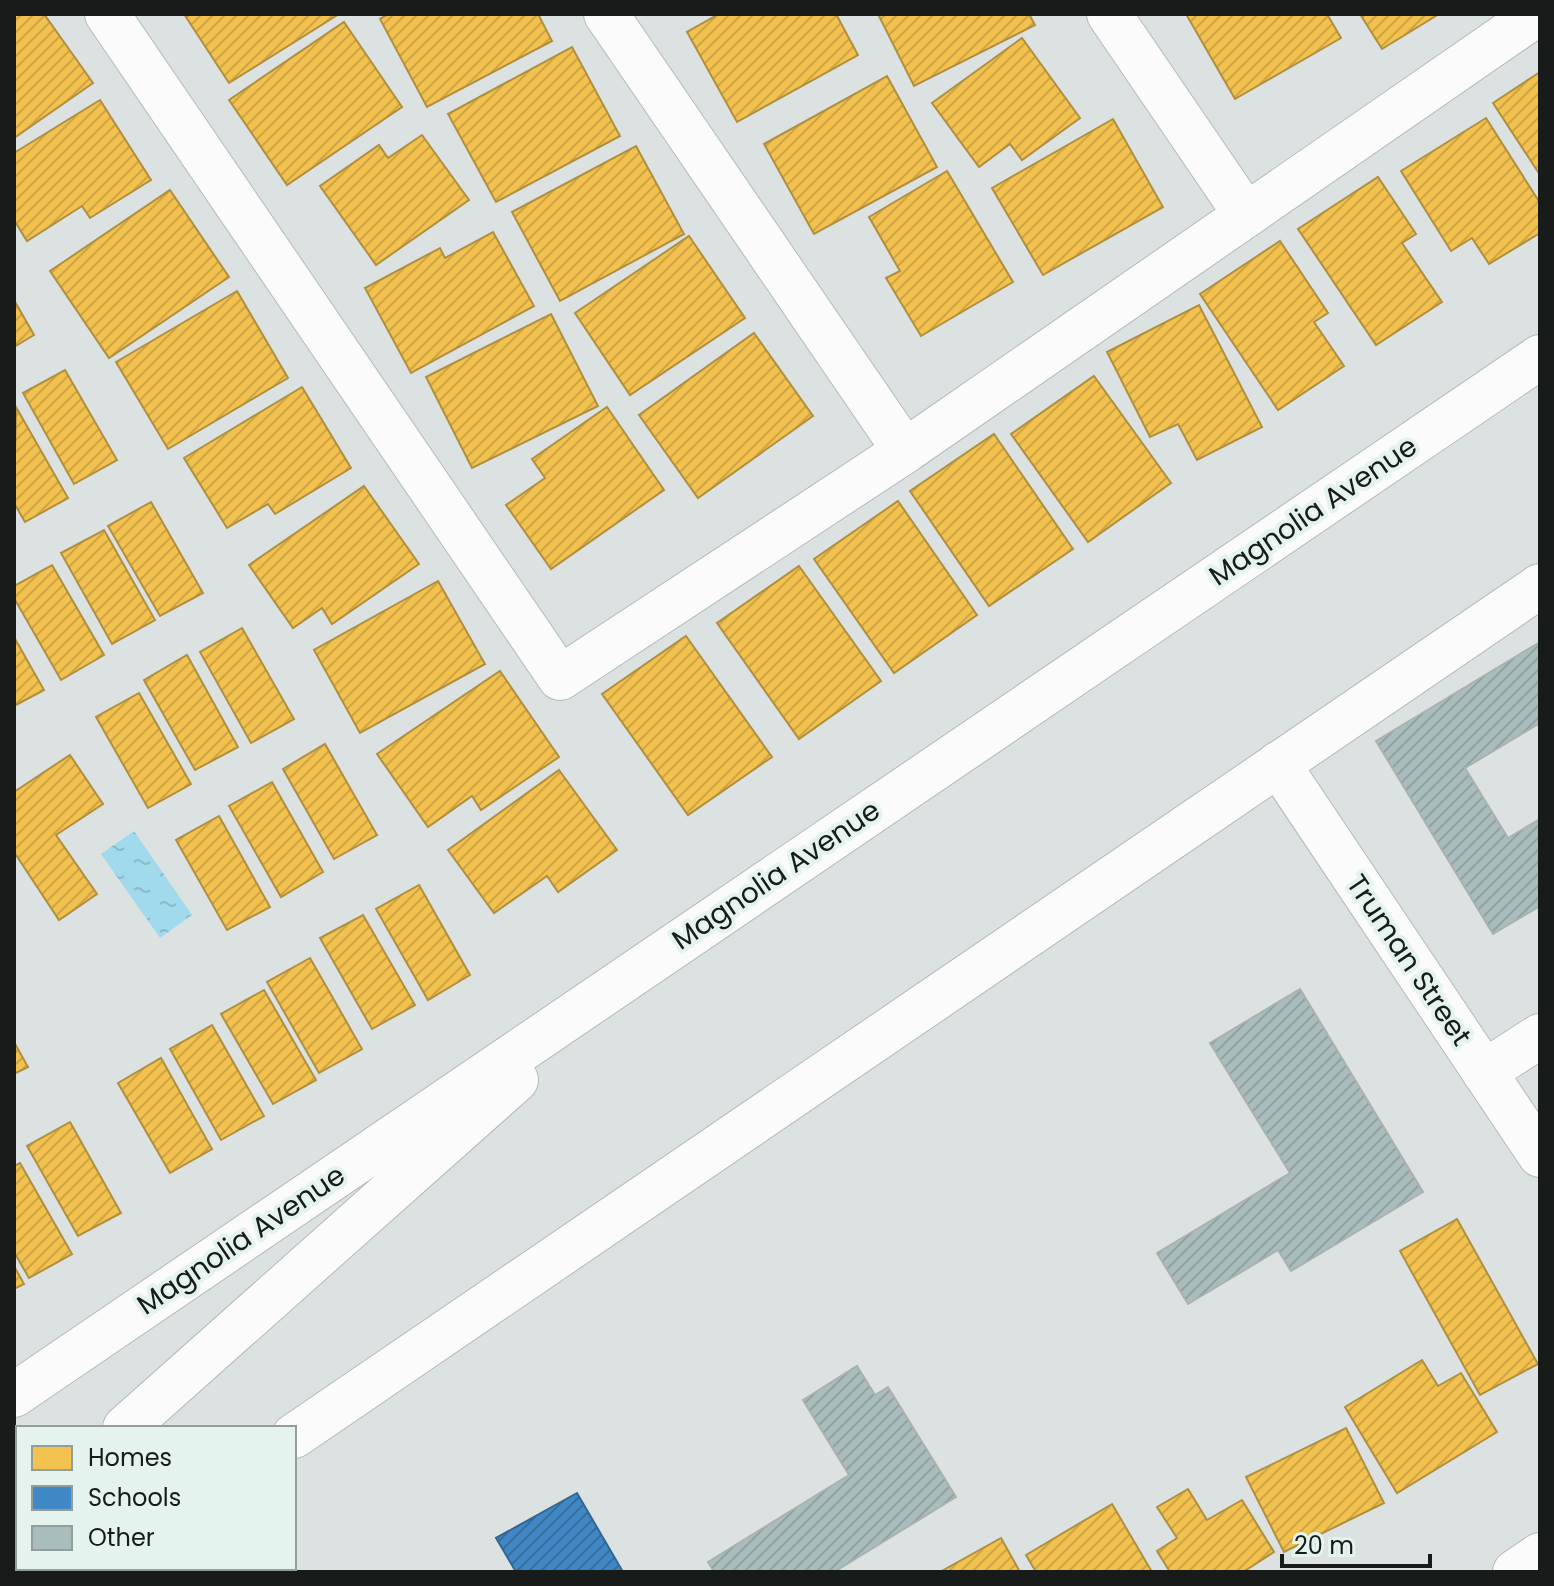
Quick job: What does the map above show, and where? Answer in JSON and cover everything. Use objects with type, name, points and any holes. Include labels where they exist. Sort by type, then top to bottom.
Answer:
[{"type":"main road","points":[[107,14],[560,678],[905,451],[1537,14]]},
{"type":"main road","points":[[606,14],[905,451]]},
{"type":"main road","points":[[1109,14],[1246,215]]},
{"type":"main road","name":"Magnolia Avenue","points":[[14,1395],[1540,357]]},
{"type":"main road","points":[[296,1435],[1540,586]]},
{"type":"main road","name":"Truman Street","points":[[1278,764],[1540,1155]]},
{"type":"main road","points":[[127,1426],[653,959]]},
{"type":"main road","points":[[1484,1072],[1540,1036]]},
{"type":"main road","points":[[1515,1572],[1540,1555]]},
{"type":"water","points":[[134,831],[192,915],[160,938],[101,854]]},
{"type":"building: Homes","points":[[14,14],[44,14],[93,83],[14,138]]},
{"type":"building: Homes","points":[[184,14],[339,14],[229,83]]},
{"type":"building: Homes","points":[[389,14],[538,14],[552,41],[427,107],[380,19]]},
{"type":"building: Homes","points":[[719,14],[836,14],[858,55],[737,122],[687,32]]},
{"type":"building: Homes","points":[[878,14],[1029,14],[1035,25],[914,86]]},
{"type":"building: Homes","points":[[1186,14],[1327,14],[1341,38],[1235,99]]},
{"type":"building: Homes","points":[[1360,14],[1439,14],[1382,49]]},
{"type":"building: Homes","points":[[344,22],[402,107],[287,185],[229,100]]},
{"type":"building: Homes","points":[[1022,38],[1080,118],[1022,160],[1010,144],[979,167],[932,103]]},
{"type":"building: Homes","points":[[572,47],[620,136],[496,202],[448,114]]},
{"type":"building: Homes","points":[[1540,72],[1540,175],[1493,103]]},
{"type":"building: Homes","points":[[887,76],[937,167],[814,234],[764,144]]},
{"type":"building: Homes","points":[[100,100],[151,180],[90,218],[82,206],[27,241],[14,220],[14,153]]},
{"type":"building: Homes","points":[[1486,118],[1540,203],[1540,233],[1489,264],[1472,238],[1451,251],[1401,171]]},
{"type":"building: Homes","points":[[1113,119],[1163,207],[1043,275],[992,188]]},
{"type":"building: Homes","points":[[422,135],[469,200],[376,265],[320,186],[379,145],[388,158]]},
{"type":"building: Homes","points":[[636,146],[684,234],[560,301],[512,212]]},
{"type":"building: Homes","points":[[947,171],[1013,282],[921,336],[886,278],[900,271],[869,217]]},
{"type":"building: Homes","points":[[1378,177],[1416,234],[1402,243],[1442,302],[1376,345],[1298,229]]},
{"type":"building: Homes","points":[[170,190],[229,277],[109,358],[50,271]]},
{"type":"building: Homes","points":[[493,232],[534,306],[411,373],[365,288],[440,248],[445,258]]},
{"type":"building: Homes","points":[[689,236],[745,318],[630,395],[575,313]]},
{"type":"building: Homes","points":[[1280,241],[1328,313],[1314,322],[1344,366],[1278,410],[1200,294]]},
{"type":"building: Homes","points":[[237,291],[288,378],[168,449],[116,362]]},
{"type":"building: Homes","points":[[14,300],[34,335],[14,347]]},
{"type":"building: Homes","points":[[1199,305],[1262,427],[1197,460],[1178,424],[1150,437],[1107,352]]},
{"type":"building: Homes","points":[[551,314],[598,406],[472,468],[426,377]]},
{"type":"building: Homes","points":[[754,333],[813,416],[698,498],[639,415]]},
{"type":"building: Homes","points":[[65,370],[117,460],[74,484],[23,393]]},
{"type":"building: Homes","points":[[1094,376],[1171,483],[1088,542],[1011,434]]},
{"type":"building: Homes","points":[[302,387],[351,468],[275,514],[268,504],[227,528],[184,458]]},
{"type":"building: Homes","points":[[16,407],[68,498],[25,522],[14,503]]},
{"type":"building: Homes","points":[[607,407],[664,490],[551,569],[506,505],[545,478],[532,459]]},
{"type":"building: Homes","points":[[994,434],[1073,549],[989,606],[910,491]]},
{"type":"building: Homes","points":[[364,486],[419,564],[332,624],[322,608],[293,628],[249,565]]},
{"type":"building: Homes","points":[[898,501],[977,615],[894,673],[814,559]]},
{"type":"building: Homes","points":[[151,502],[203,593],[160,616],[108,526]]},
{"type":"building: Homes","points":[[104,530],[155,620],[112,644],[61,553]]},
{"type":"building: Homes","points":[[52,565],[104,655],[61,680],[14,598],[14,586]]},
{"type":"building: Homes","points":[[799,566],[881,681],[799,739],[717,623]]},
{"type":"building: Homes","points":[[438,581],[485,664],[360,733],[314,650]]},
{"type":"building: Homes","points":[[242,628],[294,719],[251,743],[200,652]]},
{"type":"building: Homes","points":[[686,636],[772,757],[688,815],[602,694]]},
{"type":"building: Homes","points":[[14,637],[44,690],[14,706]]},
{"type":"building: Homes","points":[[187,655],[238,747],[195,770],[144,680]]},
{"type":"building: Homes","points":[[500,671],[559,757],[481,810],[472,796],[428,827],[377,754]]},
{"type":"building: Homes","points":[[139,693],[191,784],[148,808],[96,717]]},
{"type":"building: Homes","points":[[325,744],[377,835],[334,859],[283,769]]},
{"type":"building: Homes","points":[[70,755],[103,804],[56,835],[97,894],[59,920],[14,852],[14,792]]},
{"type":"building: Homes","points":[[559,770],[617,850],[558,892],[547,876],[494,913],[448,850]]},
{"type":"building: Homes","points":[[272,782],[323,872],[281,897],[229,806]]},
{"type":"building: Homes","points":[[219,816],[270,907],[227,930],[176,840]]},
{"type":"building: Homes","points":[[419,885],[470,975],[428,1000],[376,909]]},
{"type":"building: Homes","points":[[363,915],[415,1005],[372,1029],[320,938]]},
{"type":"building: Homes","points":[[310,958],[362,1049],[319,1073],[267,982]]},
{"type":"building: Homes","points":[[264,990],[316,1080],[273,1104],[221,1014]]},
{"type":"building: Homes","points":[[212,1025],[264,1116],[221,1140],[170,1049]]},
{"type":"building: Homes","points":[[14,1042],[28,1067],[14,1074]]},
{"type":"building: Homes","points":[[161,1058],[212,1149],[170,1173],[118,1083]]},
{"type":"building: Homes","points":[[70,1122],[121,1213],[78,1236],[27,1146]]},
{"type":"building: Homes","points":[[20,1163],[72,1254],[29,1278],[14,1252],[14,1166]]},
{"type":"building: Homes","points":[[1457,1219],[1538,1364],[1480,1395],[1400,1251]]},
{"type":"building: Homes","points":[[14,1266],[24,1284],[14,1289]]},
{"type":"building: Homes","points":[[1422,1360],[1438,1386],[1461,1373],[1497,1432],[1397,1493],[1345,1407]]},
{"type":"building: Homes","points":[[1346,1428],[1384,1503],[1284,1552],[1246,1477]]},
{"type":"building: Homes","points":[[1188,1489],[1207,1520],[1242,1500],[1274,1552],[1243,1572],[1170,1572],[1157,1551],[1177,1538],[1157,1507]]},
{"type":"building: Homes","points":[[1112,1504],[1152,1572],[1036,1572],[1026,1555]]},
{"type":"building: Homes","points":[[1001,1538],[1020,1572],[940,1572]]},
{"type":"building: Schools","points":[[577,1493],[623,1572],[516,1572],[496,1538]]},
{"type":"building: Other","points":[[1540,642],[1540,723],[1465,768],[1508,838],[1540,819],[1540,906],[1493,934],[1376,741]]},
{"type":"building: Other","points":[[1300,989],[1423,1192],[1291,1271],[1278,1250],[1188,1304],[1157,1253],[1290,1173],[1210,1043]]},
{"type":"building: Other","points":[[857,1366],[875,1395],[888,1387],[956,1497],[834,1572],[714,1572],[708,1562],[849,1475],[803,1400]]}]
